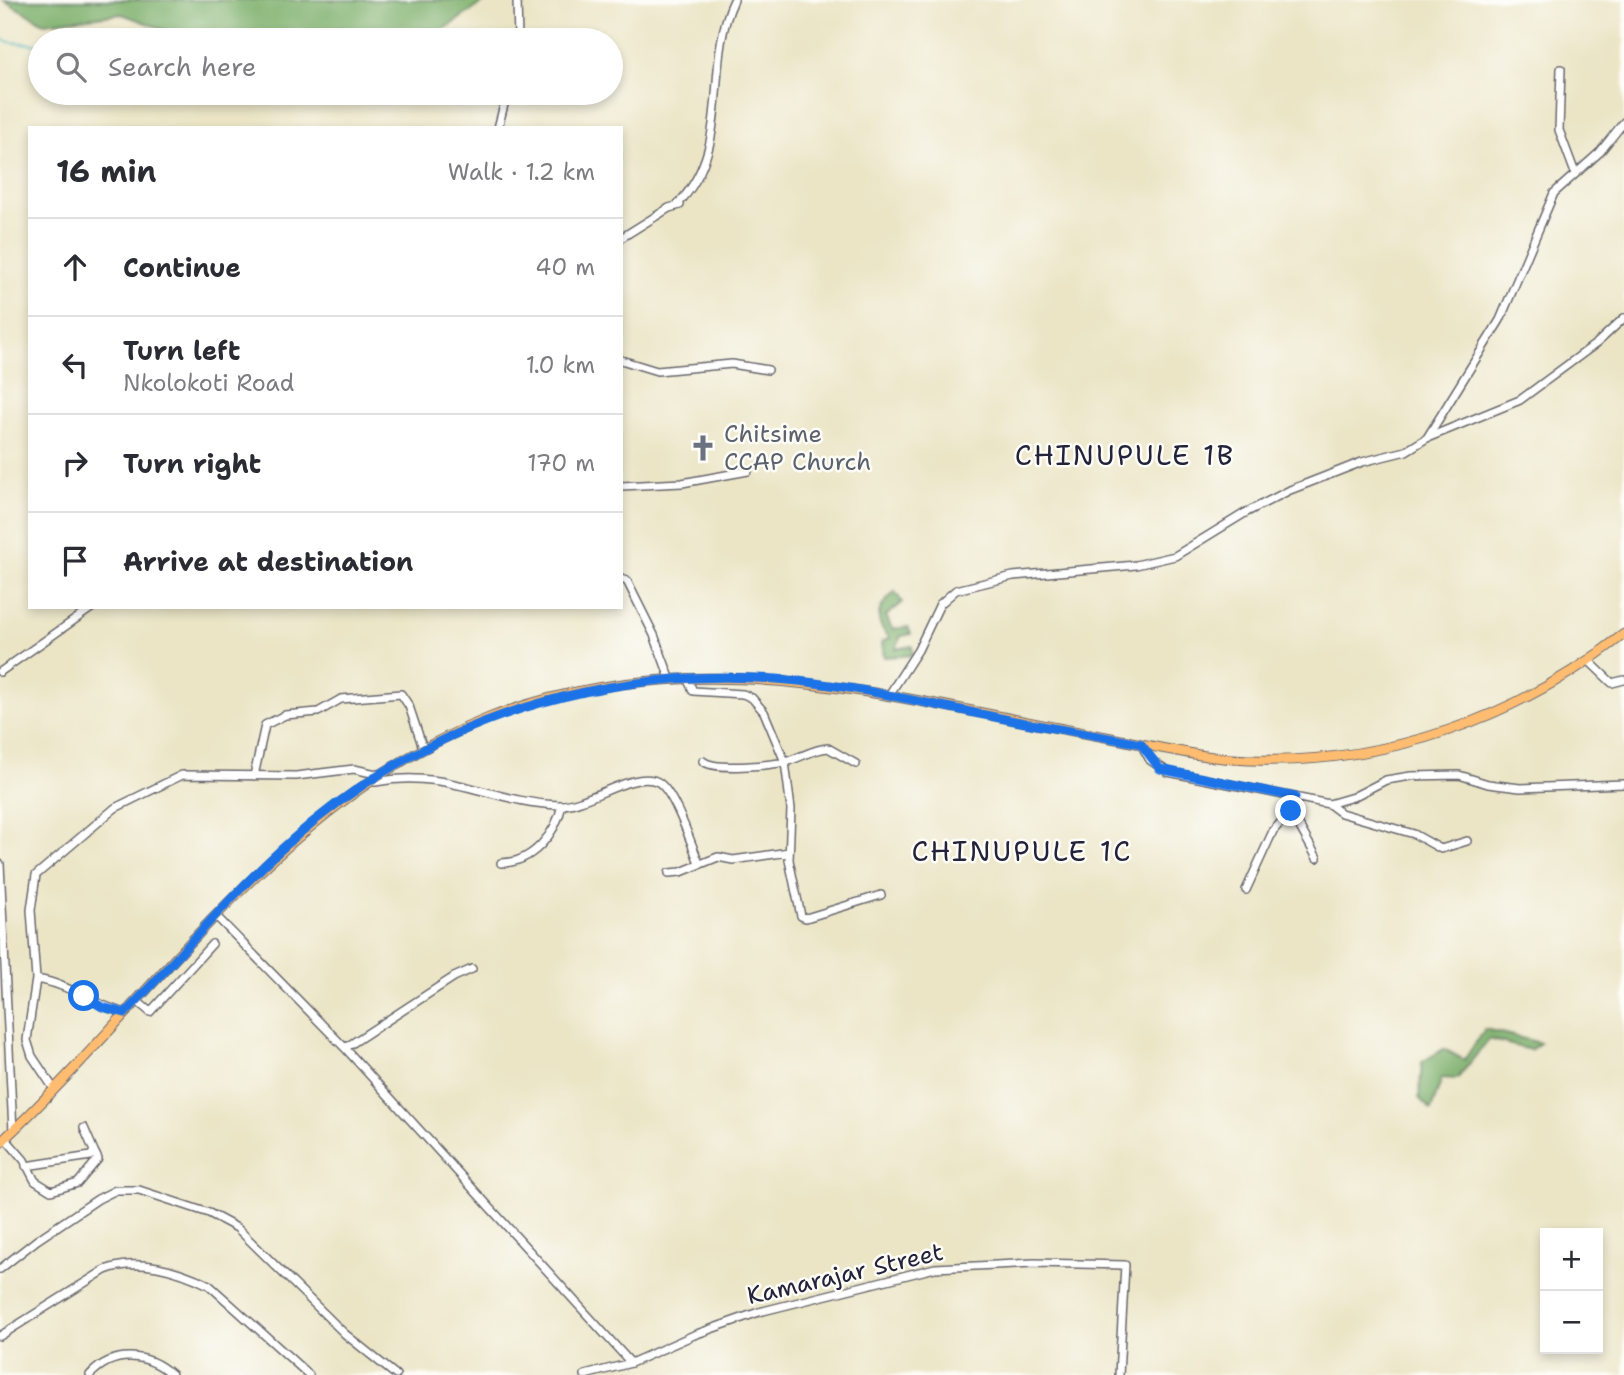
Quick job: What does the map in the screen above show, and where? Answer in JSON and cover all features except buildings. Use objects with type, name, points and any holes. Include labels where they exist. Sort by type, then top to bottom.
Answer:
[{"type":"main road","points":[[6,1137],[286,845],[376,774],[423,748],[519,707],[575,692],[670,678],[770,679],[889,695],[1215,758],[1297,760],[1389,748],[1450,732],[1526,699],[1589,661],[1624,634]]},
{"type":"street","points":[[517,0],[518,28]]},
{"type":"street","points":[[623,237],[679,205],[704,168],[716,116],[723,31],[734,0]]},
{"type":"street","points":[[1561,69],[1559,130],[1575,173]]},
{"type":"street","points":[[499,126],[504,105]]},
{"type":"street","points":[[1427,439],[1500,320],[1554,193],[1600,152],[1624,122]]},
{"type":"street","points":[[889,695],[918,650],[940,604],[956,590],[1013,576],[1165,560],[1189,550],[1245,513],[1290,490],[1362,462],[1406,451],[1427,439],[1520,400],[1597,343],[1624,318]]},
{"type":"street","points":[[623,361],[657,371],[732,364],[768,370]]},
{"type":"street","points":[[623,486],[672,484],[748,471]]},
{"type":"street","points":[[623,580],[627,581],[635,594],[670,678]]},
{"type":"street","points":[[0,672],[90,609]]},
{"type":"street","points":[[1589,661],[1612,683],[1624,680]]},
{"type":"street","points":[[687,677],[695,692],[732,692],[752,698],[764,712],[785,761],[791,809],[789,852],[803,918],[881,895]]},
{"type":"street","points":[[254,776],[265,725],[285,715],[318,712],[341,699],[401,694],[409,706],[423,748]]},
{"type":"street","points":[[1141,744],[1150,760],[1168,772],[1329,804],[1341,813],[1414,834],[1441,849],[1467,841]]},
{"type":"street","points":[[703,761],[716,766],[785,761],[828,748],[856,764]]},
{"type":"street","points":[[54,1089],[28,1048],[36,979],[32,909],[36,875],[104,816],[182,775],[296,776],[354,769],[376,774]]},
{"type":"street","points":[[1329,804],[1353,797],[1386,780],[1411,775],[1459,775],[1488,784],[1520,788],[1624,784]]},
{"type":"street","points":[[364,783],[409,777],[438,778],[495,795],[562,805],[625,784],[647,780],[659,783],[678,814],[699,863]]},
{"type":"street","points":[[1246,890],[1273,831],[1291,811],[1295,797]]},
{"type":"street","points":[[501,863],[520,859],[535,850],[554,828],[562,805]]},
{"type":"street","points":[[1291,811],[1317,858]]},
{"type":"street","points":[[669,873],[681,872],[718,857],[733,860],[789,852]]},
{"type":"street","points":[[0,864],[6,1137],[45,1189],[56,1191],[78,1183],[99,1159],[84,1128]]},
{"type":"street","points":[[216,916],[345,1048],[631,1363]]},
{"type":"street","points":[[137,1001],[150,1012],[212,944]]},
{"type":"street","points":[[345,1048],[454,977],[472,969]]},
{"type":"street","points":[[36,979],[72,988],[102,1007],[125,1013]]},
{"type":"street","points":[[26,1166],[81,1159],[94,1151]]},
{"type":"street","points":[[0,1269],[98,1199],[116,1190],[139,1190],[209,1213],[237,1228],[345,1334],[396,1375]]},
{"type":"street","points":[[0,1336],[105,1270],[122,1264],[140,1265],[190,1276],[209,1285],[309,1375]]},
{"type":"street","name":"Kamarajar Street","points":[[585,1375],[631,1363],[694,1335],[759,1312],[936,1268],[1034,1264],[1125,1265],[1119,1375]]},
{"type":"street","points":[[90,1375],[106,1362],[124,1356],[147,1359],[172,1375]]},
{"type":"green space","points":[[3,0],[487,0],[446,28],[160,28],[122,14],[44,23]]},
{"type":"green space","points":[[895,592],[902,602],[886,616],[892,629],[908,627],[911,634],[901,636],[896,649],[912,646],[913,655],[884,657],[882,642],[890,638],[880,625],[879,614],[884,603]]},
{"type":"green space","points":[[1485,1029],[1540,1043],[1530,1050],[1489,1039],[1457,1079],[1442,1078],[1431,1110],[1419,1098],[1422,1062],[1444,1049],[1464,1060]]},
{"type":"waterway","points":[[0,39],[28,44]]},
{"type":"place","name":"Chitsime CCAP Church","points":[[703,448]]},
{"type":"district","name":"CHINUPULE 1B","points":[[1125,455]]},
{"type":"district","name":"CHINUPULE 1C","points":[[1022,851]]},
{"type":"route","points":[[84,996],[108,1010],[125,1013],[286,845],[376,774],[423,748],[486,719],[519,707],[606,686],[670,678],[730,677],[800,682],[889,695],[996,718],[1141,744],[1150,760],[1160,769],[1295,797],[1291,811]]}]
